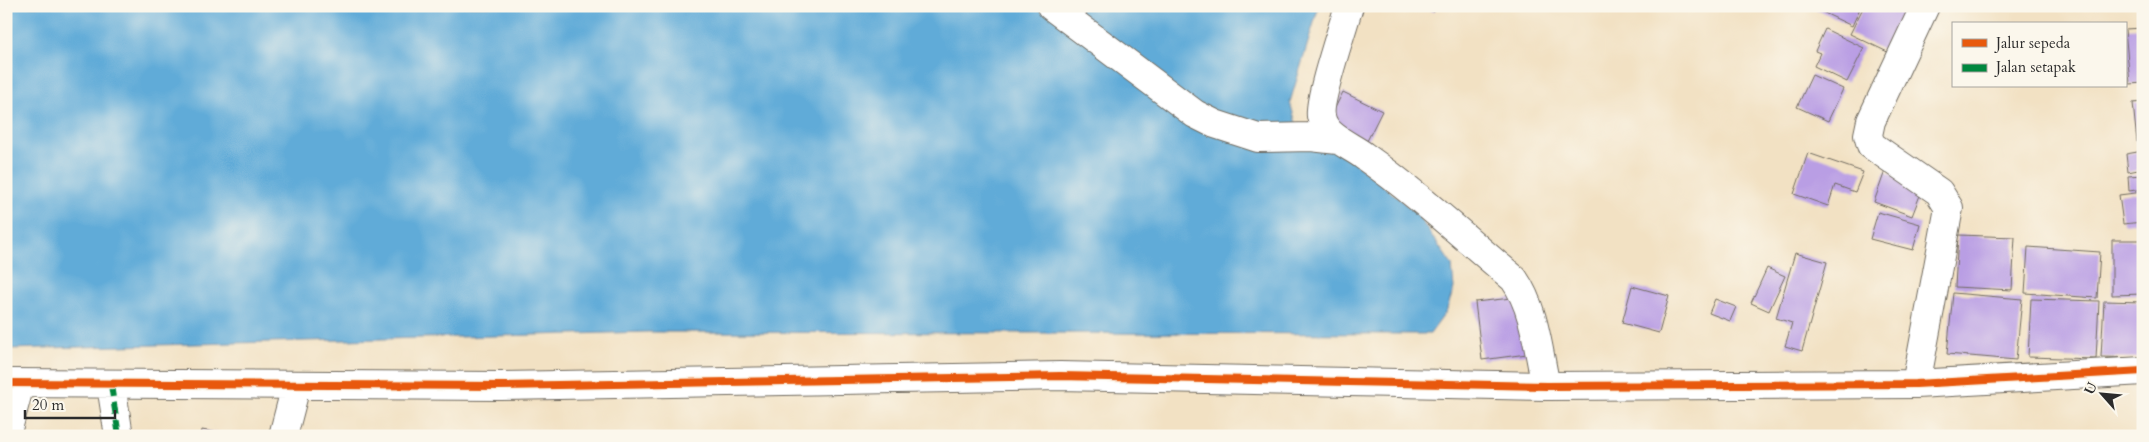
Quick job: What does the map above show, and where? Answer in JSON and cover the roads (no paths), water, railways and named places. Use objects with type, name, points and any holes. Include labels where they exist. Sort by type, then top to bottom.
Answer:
[{"type":"street","points":[[1051,6],[1195,114],[1208,121],[1258,138],[1312,137],[1333,139],[1363,155],[1393,178],[1514,279],[1528,305],[1546,386]]},
{"type":"street","points":[[1333,139],[1322,123],[1321,105],[1349,6]]},
{"type":"street","points":[[1916,384],[1949,208],[1939,192],[1871,145],[1868,135],[1870,122],[1925,6]]},
{"type":"street","points":[[6,436],[13,384],[502,386],[1060,376],[1546,386],[1916,384],[2143,371]]},
{"type":"street","points":[[111,385],[119,436]]},
{"type":"street","points":[[283,436],[296,386]]},
{"type":"water","points":[[6,6],[1319,6],[1290,102],[1297,127],[1351,159],[1416,213],[1452,265],[1454,288],[1446,312],[1430,334],[647,332],[6,349]]}]
